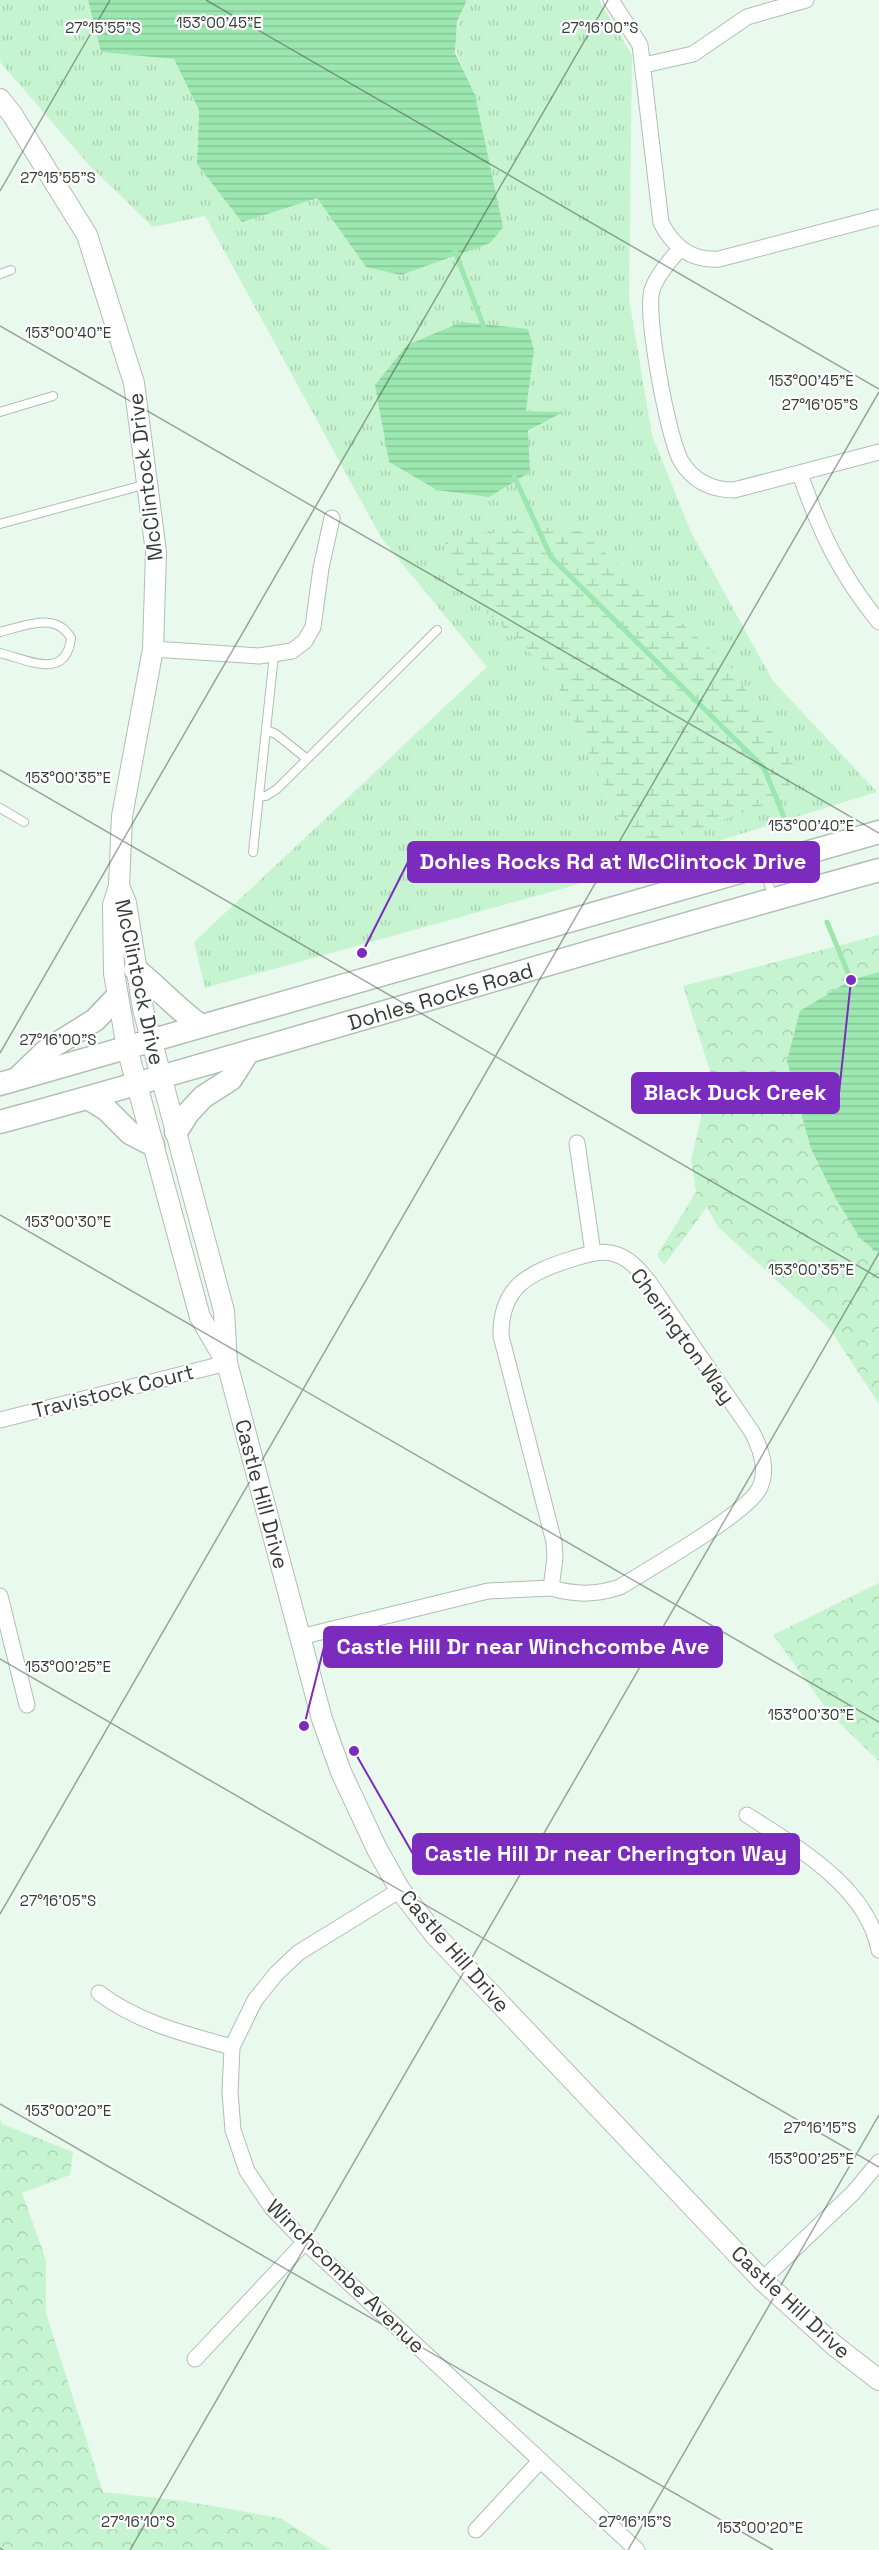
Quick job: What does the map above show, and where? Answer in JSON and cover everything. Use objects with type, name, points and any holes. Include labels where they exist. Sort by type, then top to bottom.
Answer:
[{"type":"main road","name":"Dohles Rocks Road","points":[[8,1082],[879,832]]},
{"type":"main road","name":"Dohles Rocks Road","points":[[0,1122],[161,1078],[595,949],[879,870]]},
{"type":"main road","points":[[135,969],[158,987],[178,1010],[201,1026]]},
{"type":"main road","points":[[8,1082],[47,1050],[95,1020],[117,997]]},
{"type":"main road","points":[[177,1132],[195,1105],[231,1079],[248,1052]]},
{"type":"main road","points":[[88,1098],[106,1109],[130,1133],[153,1145]]},
{"type":"street","points":[[611,0],[640,45],[661,223],[669,237],[680,249],[701,259],[726,257],[879,217]]},
{"type":"street","points":[[644,65],[693,54],[747,17],[806,0]]},
{"type":"street","name":"McClintock Drive","points":[[0,99],[12,114],[87,235],[134,383],[148,483],[156,552],[153,649],[122,816],[119,886],[112,905],[117,997],[136,1085]]},
{"type":"street","points":[[680,249],[657,278],[651,292],[658,374],[673,441],[681,460],[699,480],[720,490],[734,490],[879,452]]},
{"type":"street","points":[[800,474],[812,511],[834,559],[879,622]]},
{"type":"street","points":[[153,649],[213,654],[274,655],[292,651],[304,641],[313,627],[321,568],[332,518]]},
{"type":"street","name":"McClintock Drive","points":[[119,886],[126,903],[142,1009],[161,1078]]},
{"type":"street","name":"Castle Hill Drive","points":[[161,1078],[224,1311],[227,1363],[322,1719],[341,1772],[366,1829],[400,1890],[435,1935],[762,2280],[835,2346],[879,2380]]},
{"type":"street","name":"Castle Hill Drive","points":[[136,1085],[200,1317],[227,1363]]},
{"type":"street","points":[[577,1143],[592,1253]]},
{"type":"street","name":"Cherington Way","points":[[300,1637],[488,1591],[551,1588],[584,1595],[602,1593],[620,1587],[735,1513],[759,1489],[763,1473],[763,1453],[752,1432],[649,1282],[635,1266],[620,1256],[606,1252],[592,1253],[546,1267],[529,1275],[508,1299],[501,1323],[501,1336],[554,1542],[555,1558],[551,1588]]},
{"type":"street","name":"Travistock Court","points":[[0,1420],[227,1363]]},
{"type":"street","points":[[0,1596],[27,1705]]},
{"type":"street","points":[[747,1815],[808,1855],[839,1881],[876,1936],[879,1950]]},
{"type":"street","name":"Winchcombe Avenue","points":[[400,1890],[298,1953],[276,1974],[255,2001],[232,2047],[230,2092],[233,2130],[247,2171],[272,2208],[305,2242],[637,2550]]},
{"type":"street","points":[[99,1993],[117,2006],[151,2024],[232,2047]]},
{"type":"street","points":[[762,2280],[853,2193],[879,2162]]},
{"type":"street","points":[[195,2359],[305,2242]]},
{"type":"street","points":[[476,2530],[540,2461]]},
{"type":"lane","points":[[0,274],[11,270]]},
{"type":"lane","points":[[0,412],[53,396]]},
{"type":"lane","points":[[0,524],[148,483]]},
{"type":"lane","points":[[0,632],[46,621],[66,628],[71,638],[66,656],[51,665],[0,653]]},
{"type":"lane","points":[[259,796],[266,796],[277,789],[437,630]]},
{"type":"lane","points":[[253,852],[274,655]]},
{"type":"lane","points":[[266,730],[276,734],[307,759]]},
{"type":"lane","points":[[0,808],[24,822]]},
{"type":"lane","points":[[762,864],[773,899]]},
{"type":"green space","points":[[0,0],[88,0],[101,52],[174,58],[199,110],[197,164],[317,198],[366,267],[475,95],[456,49],[457,28],[467,0],[599,0],[632,55],[629,299],[652,435],[691,532],[773,681],[877,792],[565,888],[205,988],[194,942],[487,667],[382,539],[205,216],[153,227],[89,165],[0,62]],"holes":[[[534,350],[526,411],[561,412],[437,490]],[[444,538],[786,797],[625,832],[552,672],[464,591]]]},
{"type":"green space","points":[[536,527],[581,531],[733,670],[795,768],[786,797],[657,844],[625,832],[552,673],[464,591],[443,538]]},
{"type":"green space","points":[[879,935],[879,1404],[829,1328],[718,1227],[707,1207],[664,1265],[657,1255],[696,1192],[691,1160],[711,1074],[683,986]]},
{"type":"green space","points":[[879,1583],[879,1761],[831,1715],[773,1635]]},
{"type":"green space","points":[[0,2118],[2,2124],[73,2152],[70,2175],[22,2193],[46,2260],[46,2313],[103,2492],[184,2501],[280,2518],[331,2550],[0,2550]]},
{"type":"shaded area","points":[[88,0],[467,0],[457,22],[455,53],[475,95],[503,227],[490,243],[401,275],[366,267],[317,198],[242,222],[197,164],[199,110],[174,59],[101,52]]},
{"type":"shaded area","points":[[462,322],[528,329],[534,350],[526,411],[563,412],[528,431],[530,472],[489,497],[437,490],[389,462],[375,385],[407,345]]},
{"type":"shaded area","points":[[879,972],[879,1254],[860,1238],[836,1199],[811,1149],[787,1061],[800,1011],[851,980]]},
{"type":"waterway","points":[[454,249],[485,330]]},
{"type":"waterway","points":[[514,476],[551,557],[764,768],[784,817]]},
{"type":"waterway","points":[[827,922],[853,985]]},
{"type":"place","name":"Dohles Rocks Rd at McClintock Drive","points":[[362,953]]},
{"type":"place","name":"Black Duck Creek","points":[[851,980]]},
{"type":"place","name":"Castle Hill Dr near Winchcombe Ave","points":[[304,1726]]},
{"type":"place","name":"Castle Hill Dr near Cherington Way","points":[[354,1751]]}]
